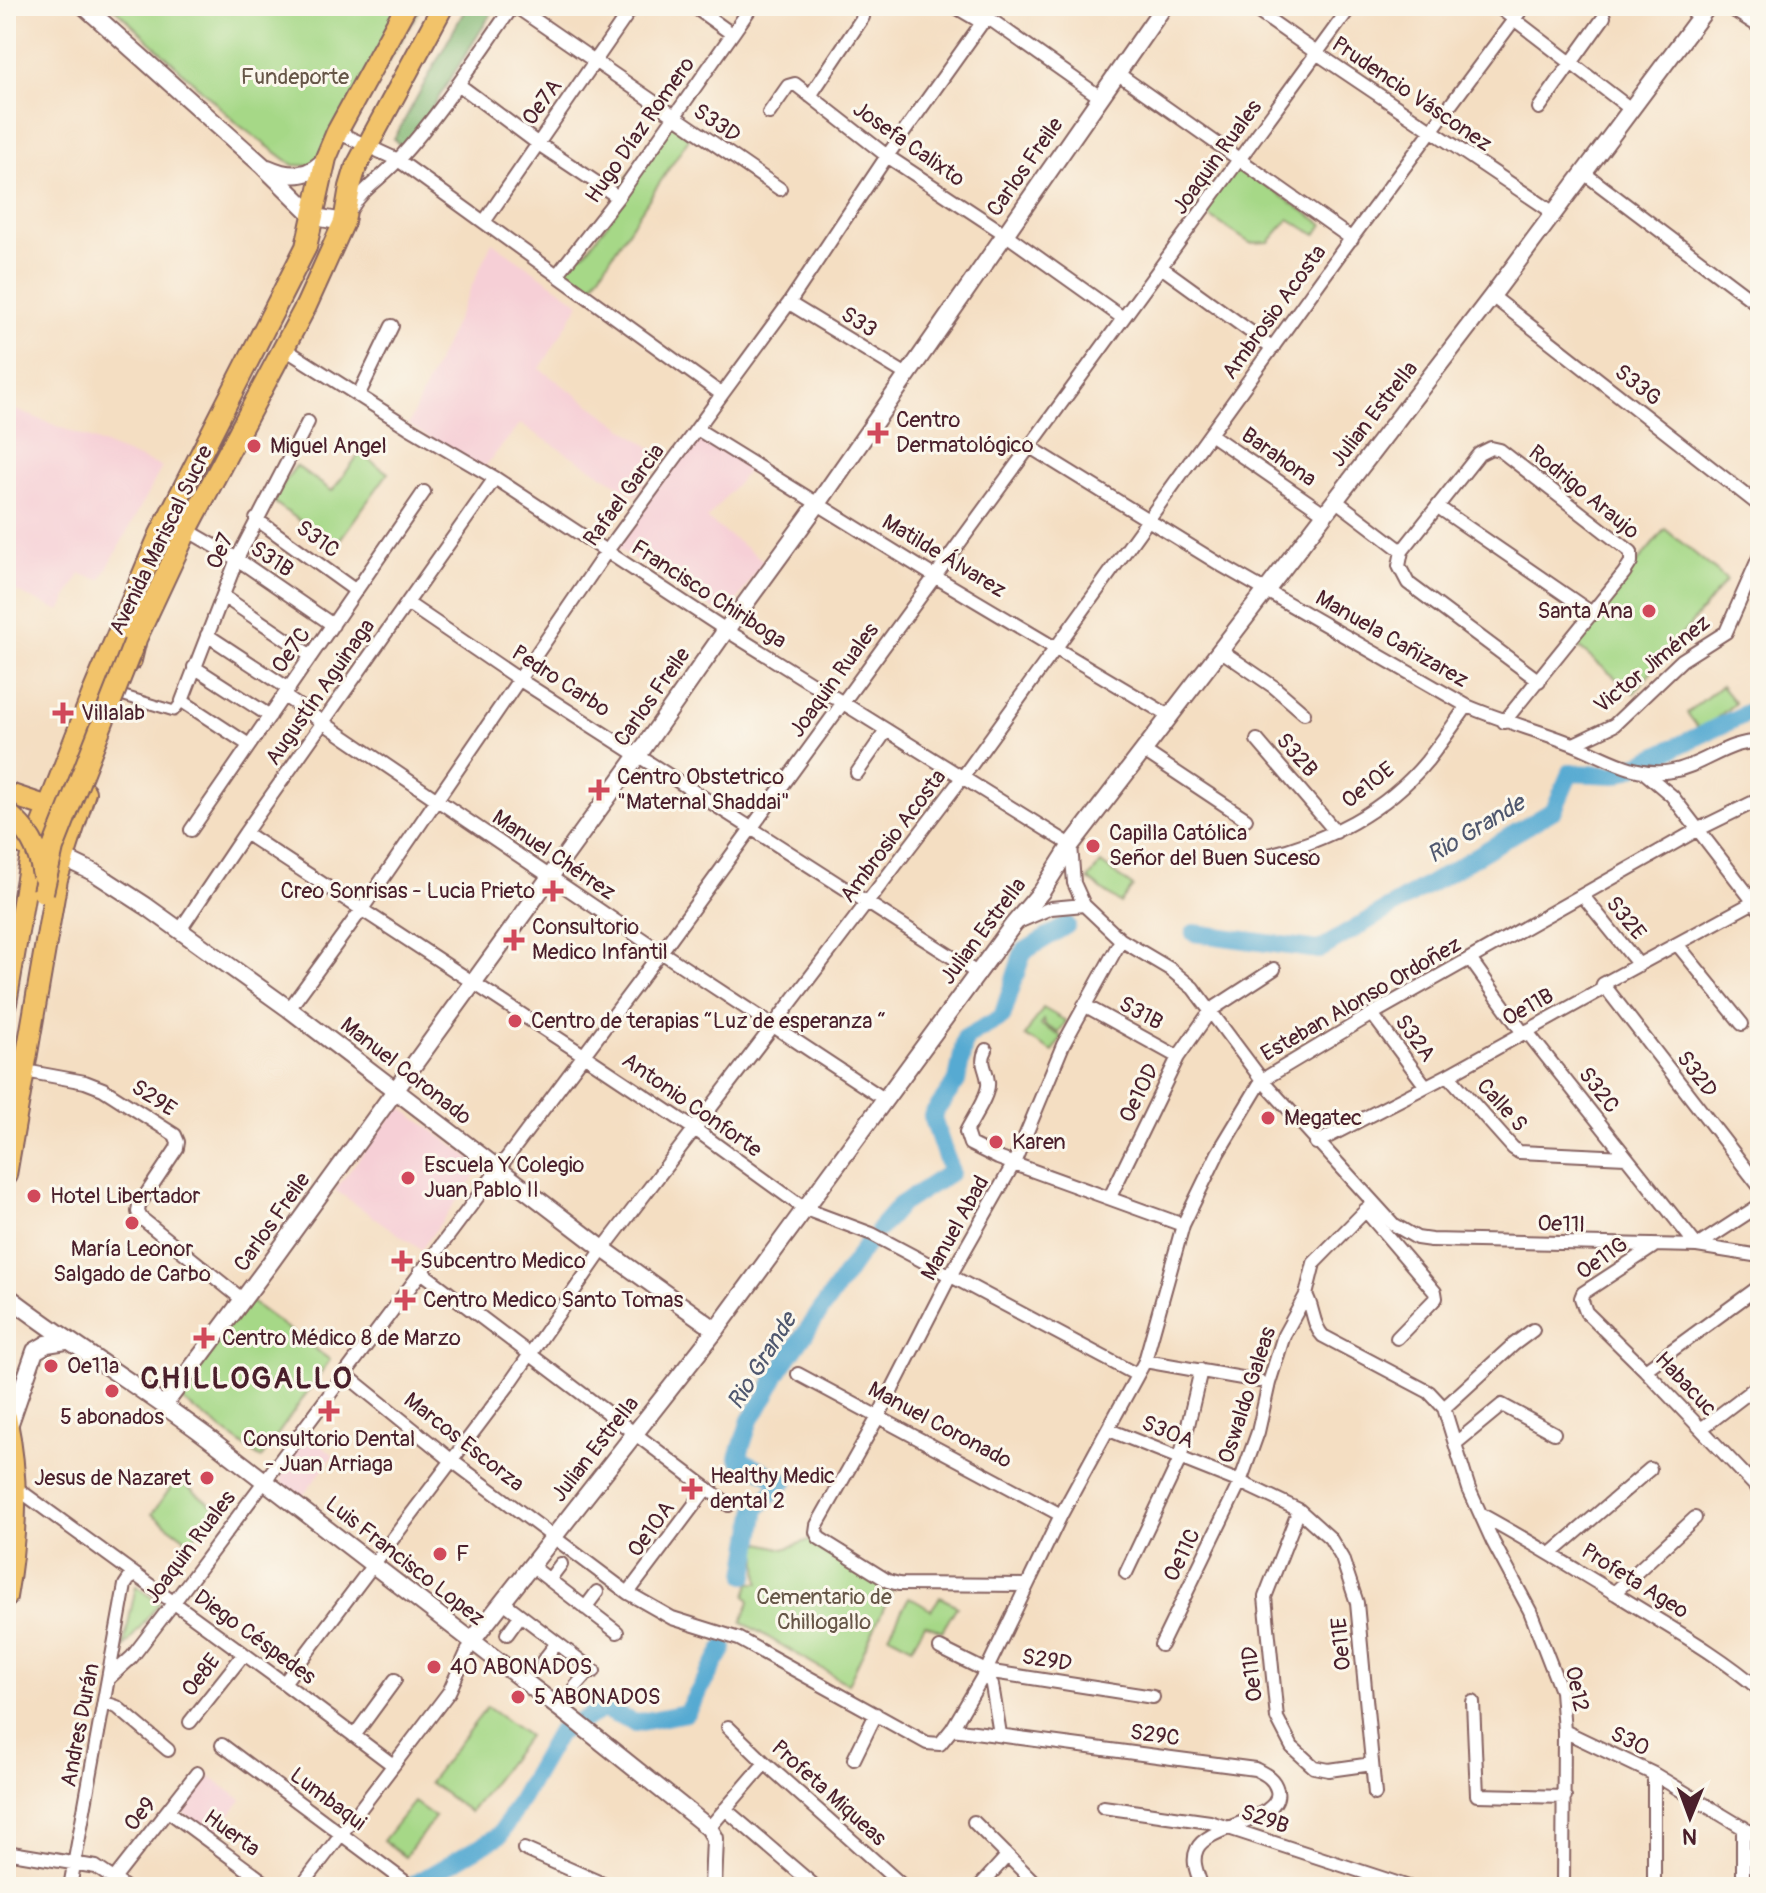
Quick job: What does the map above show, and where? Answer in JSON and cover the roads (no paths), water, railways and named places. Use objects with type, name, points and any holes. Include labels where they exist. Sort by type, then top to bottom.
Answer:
[{"type":"main road","name":"Avenida Mariscal Sucre","points":[[6,1003],[32,849],[128,604],[160,534],[306,247],[326,158],[406,6]]},
{"type":"main road","name":"Avenida Mariscal Sucre","points":[[6,1175],[62,857],[121,695],[135,641],[187,530],[285,349],[344,222],[350,187],[368,145],[443,6]]},
{"type":"main road","points":[[6,1113],[53,848],[135,641]]},
{"type":"main road","points":[[6,793],[48,807]]},
{"type":"main road","points":[[6,812],[35,845],[41,863],[43,892]]},
{"type":"main road","points":[[6,834],[32,849],[62,857]]},
{"type":"main road","points":[[6,1597],[16,1523],[7,1423]]},
{"type":"street","points":[[84,6],[263,166],[315,217],[344,222],[353,204],[398,160],[458,84],[514,6]]},
{"type":"street","name":"S33D","points":[[514,6],[780,189]]},
{"type":"street","name":"Oe7A","points":[[484,222],[633,6]]},
{"type":"street","points":[[693,6],[732,34]]},
{"type":"street","name":"Hugo Díaz Romero","points":[[557,275],[618,197],[752,6]]},
{"type":"street","points":[[954,6],[988,15],[1100,97]]},
{"type":"street","name":"Carlos Freile","points":[[164,1405],[396,1090],[817,505],[1164,6]]},
{"type":"street","name":"Prudencio Vásconez","points":[[1250,6],[1554,213]]},
{"type":"street","name":"Joaquin Ruales","points":[[110,1677],[132,1657],[174,1602],[661,952],[1351,6]]},
{"type":"street","points":[[1497,6],[1632,110]]},
{"type":"street","name":"Ambrosio Acosta","points":[[284,1683],[375,1565],[603,1249],[962,778],[1524,6]]},
{"type":"street","name":"Julian Estrella","points":[[301,1887],[449,1692],[472,1641],[716,1330],[977,973],[1042,891],[1071,845],[1492,296],[1708,6]]},
{"type":"street","points":[[1727,6],[1760,27]]},
{"type":"street","name":"Rafael Garcia","points":[[289,1009],[362,909],[607,551],[789,303],[887,156],[988,15]]},
{"type":"street","points":[[810,96],[863,17]]},
{"type":"street","points":[[1539,108],[1604,17]]},
{"type":"street","points":[[1117,73],[1352,239]]},
{"type":"street","points":[[458,84],[537,143],[618,197]]},
{"type":"street","name":"Josefa Calixto","points":[[769,113],[791,84],[887,156],[1005,234],[1123,318]]},
{"type":"street","points":[[337,132],[398,160],[720,393]]},
{"type":"street","points":[[263,166],[281,174],[298,175],[314,170],[326,158]]},
{"type":"street","points":[[1584,173],[1760,306]]},
{"type":"street","points":[[1161,267],[1273,348]]},
{"type":"street","name":"S33G","points":[[1492,296],[1760,506]]},
{"type":"street","name":"S33","points":[[789,303],[907,375]]},
{"type":"street","points":[[358,396],[392,326]]},
{"type":"street","name":"Francisco Chiriboga","points":[[285,349],[495,478],[842,704],[1071,845]]},
{"type":"street","name":"Oe7","points":[[182,701],[237,559],[308,422]]},
{"type":"street","name":"Matilde Álvarez","points":[[697,429],[817,505],[1171,717]]},
{"type":"street","name":"Barahona","points":[[1210,434],[1402,551]]},
{"type":"street","name":"Manuela Cañizarez","points":[[1030,447],[1147,521],[1467,706],[1504,722],[1574,744],[1598,757],[1646,774],[1675,771],[1739,744],[1760,742]]},
{"type":"street","name":"Rodrigo Araujo","points":[[1402,551],[1482,451],[1491,448],[1500,450],[1631,552],[1631,562],[1504,722]]},
{"type":"street","name":"Augustín Aguinaga","points":[[180,930],[495,478]]},
{"type":"street","name":"Oe7C","points":[[191,830],[424,492]]},
{"type":"street","points":[[1438,507],[1592,613]]},
{"type":"street","name":"S31C","points":[[256,519],[356,591]]},
{"type":"street","name":"S31B","points":[[187,530],[237,559],[333,625]]},
{"type":"street","points":[[1402,551],[1399,566],[1408,583],[1539,681]]},
{"type":"street","name":"Victor Jiménez","points":[[1574,744],[1614,725],[1682,660],[1726,632],[1760,555]]},
{"type":"street","points":[[223,596],[311,656]]},
{"type":"street","name":"Pedro Carbo","points":[[407,603],[520,680],[977,973]]},
{"type":"street","name":"Manuel Chérrez","points":[[207,635],[286,692],[324,724],[884,1099]]},
{"type":"street","points":[[1220,650],[1274,687],[1304,713]]},
{"type":"street","points":[[194,667],[270,716]]},
{"type":"street","points":[[121,695],[174,711],[182,701],[249,745]]},
{"type":"street","name":"Oe10E","points":[[1264,856],[1297,848],[1336,832],[1377,807],[1425,763],[1467,706]]},
{"type":"street","points":[[857,773],[886,731]]},
{"type":"street","name":"S32B","points":[[1257,740],[1336,832]]},
{"type":"street","points":[[1144,751],[1246,819]]},
{"type":"street","points":[[1646,774],[1672,796],[1757,906]]},
{"type":"street","name":"Esteban Alonso Ordoñez","points":[[936,1746],[952,1729],[986,1671],[1061,1515],[1145,1361],[1183,1225],[1218,1153],[1262,1080],[1372,1014],[1699,829],[1760,799]]},
{"type":"street","name":"Antonio Conforte","points":[[245,833],[696,1130],[805,1209],[872,1234],[1137,1375]]},
{"type":"street","points":[[1071,845],[1074,883],[1084,905],[1121,940],[1170,969],[1193,988],[1262,1080],[1369,1207],[1435,1292],[1436,1298],[1397,1338]]},
{"type":"street","name":"Manuel Coronado","points":[[62,857],[95,873],[180,930],[289,1009],[603,1249],[716,1330]]},
{"type":"street","name":"S32E","points":[[1583,896],[1639,965]]},
{"type":"street","points":[[1013,925],[1051,908],[1084,905]]},
{"type":"street","name":"Oe11B","points":[[1316,1143],[1448,1075],[1677,944],[1757,906]]},
{"type":"street","name":"Manuel Abad","points":[[1026,1585],[899,1584],[888,1581],[819,1538],[817,1525],[1014,1163],[1063,1045],[1121,940]]},
{"type":"street","points":[[1677,944],[1742,1024]]},
{"type":"street","name":"S32C","points":[[1470,959],[1523,1033],[1531,1037],[1697,1246]]},
{"type":"street","points":[[1211,1010],[1274,969]]},
{"type":"street","name":"S32D","points":[[1603,984],[1760,1187]]},
{"type":"street","name":"S31B","points":[[1084,1005],[1178,1057]]},
{"type":"street","name":"Oe10D","points":[[1110,1197],[1178,1057],[1211,1010]]},
{"type":"street","name":"S32A","points":[[1372,1014],[1425,1085]]},
{"type":"street","points":[[986,1050],[982,1065],[989,1083],[966,1132],[970,1144],[1183,1225]]},
{"type":"street","name":"S29E","points":[[25,1071],[85,1082],[103,1089],[175,1135],[177,1148],[139,1205],[138,1212],[141,1218],[243,1300]]},
{"type":"street","name":"Calle S","points":[[1448,1075],[1519,1152],[1626,1157]]},
{"type":"street","points":[[1697,1246],[1760,1205]]},
{"type":"street","name":"Oe11l","points":[[1369,1207],[1417,1238],[1697,1246],[1760,1256]]},
{"type":"street","name":"Oswaldo Galeas","points":[[1240,1482],[1258,1432],[1284,1335],[1306,1295],[1314,1263],[1369,1207]]},
{"type":"street","name":"Oe11G","points":[[1583,1305],[1583,1293],[1653,1247]]},
{"type":"street","points":[[420,1271],[729,1505]]},
{"type":"street","points":[[1645,1370],[1760,1286]]},
{"type":"street","name":"Luis Francisco Lopez","points":[[6,1295],[66,1341],[164,1405],[375,1565],[709,1828]]},
{"type":"street","points":[[1306,1295],[1314,1307],[1318,1331],[1323,1336],[1429,1392],[1444,1408],[1469,1489],[1482,1515]]},
{"type":"street","name":"Habacuc","points":[[1583,1305],[1586,1312],[1760,1491]]},
{"type":"street","points":[[1444,1408],[1533,1330]]},
{"type":"street","points":[[7,1423],[35,1351],[47,1344],[66,1341]]},
{"type":"street","points":[[1145,1361],[1259,1381]]},
{"type":"street","points":[[1126,1573],[1180,1459],[1201,1370]]},
{"type":"street","name":"Marcos Escorza","points":[[345,1374],[451,1460],[659,1613],[739,1639],[936,1746]]},
{"type":"street","name":"Manuel Coronado","points":[[798,1374],[1061,1515]]},
{"type":"street","points":[[1701,1429],[1760,1384]]},
{"type":"street","points":[[1456,1443],[1502,1405],[1554,1433]]},
{"type":"street","name":"S30A","points":[[1109,1430],[1240,1482],[1299,1510]]},
{"type":"street","points":[[1552,1553],[1650,1469]]},
{"type":"street","name":"Oe11C","points":[[1161,1645],[1240,1482]]},
{"type":"street","name":"Diego Céspedes","points":[[15,1487],[393,1765]]},
{"type":"street","name":"Oe10A","points":[[628,1593],[706,1489]]},
{"type":"street","name":"Oe11D","points":[[1299,1510],[1265,1597],[1277,1718],[1292,1747],[1314,1767],[1329,1770],[1372,1764]]},
{"type":"street","name":"Oe11E","points":[[1299,1510],[1330,1538],[1351,1581],[1357,1603],[1375,1794]]},
{"type":"street","name":"Profeta Ageo","points":[[1482,1515],[1552,1553],[1731,1666],[1760,1690]]},
{"type":"street","name":"Oe12","points":[[1482,1515],[1496,1549],[1530,1611],[1562,1697],[1565,1797],[1563,1887]]},
{"type":"street","points":[[1614,1593],[1695,1518]]},
{"type":"street","points":[[549,1580],[561,1564]]},
{"type":"street","points":[[530,1565],[617,1632]]},
{"type":"street","name":"Andres Durán","points":[[70,1887],[125,1585],[136,1575]]},
{"type":"street","points":[[585,1608],[597,1592]]},
{"type":"street","points":[[502,1601],[592,1670],[576,1686]]},
{"type":"street","points":[[507,1634],[520,1616]]},
{"type":"street","points":[[543,1661],[557,1643]]},
{"type":"street","name":"S29D","points":[[940,1648],[986,1671],[1153,1697]]},
{"type":"street","name":"Oe8E","points":[[190,1722],[244,1654]]},
{"type":"street","points":[[986,1671],[992,1685],[1000,1734]]},
{"type":"street","points":[[354,1736],[395,1680]]},
{"type":"street","points":[[1473,1702],[1477,1795],[1565,1797]]},
{"type":"street","points":[[105,1703],[117,1707],[168,1750]]},
{"type":"street","points":[[854,1759],[876,1714]]},
{"type":"street","name":"Profeta Miqueas","points":[[728,1727],[904,1887]]},
{"type":"street","name":"S29C","points":[[952,1729],[1255,1769],[1264,1773],[1276,1787],[1278,1795],[1275,1802],[1265,1812],[1229,1828]]},
{"type":"street","name":"S30","points":[[1564,1731],[1654,1774],[1760,1838]]},
{"type":"street","name":"Lumbaqui","points":[[222,1745],[404,1881],[406,1887]]},
{"type":"street","points":[[718,1884],[715,1838],[709,1828],[765,1763]]},
{"type":"street","name":"Oe9","points":[[114,1879],[197,1773]]},
{"type":"street","points":[[1654,1774],[1654,1887]]},
{"type":"street","name":"S29B","points":[[1103,1807],[1210,1822],[1409,1887]]},
{"type":"street","points":[[725,1809],[816,1887]]},
{"type":"street","name":"Huerta","points":[[168,1811],[271,1887]]},
{"type":"street","points":[[974,1822],[1039,1887]]},
{"type":"street","points":[[1743,1827],[1743,1887]]},
{"type":"street","points":[[1203,1886],[1195,1868],[1196,1851],[1206,1839],[1229,1828]]},
{"type":"street","points":[[524,1849],[610,1887]]},
{"type":"street","points":[[6,1852],[96,1867],[125,1887]]},
{"type":"street","points":[[979,1887],[1007,1856]]},
{"type":"waterway","name":"Rio Grande","points":[[1194,933],[1319,950],[1554,810],[1570,773],[1616,775],[1760,707]]},
{"type":"waterway","name":"Rio Grande","points":[[879,1229],[900,1205],[951,1172],[932,1116],[957,1081],[965,1038],[1002,1017],[1023,952],[1067,925]]},
{"type":"waterway","name":"Rio Grande","points":[[746,1575],[757,1508],[784,1482],[738,1458],[750,1420],[777,1374],[868,1242]]},
{"type":"waterway","name":"Rio Grande","points":[[416,1887],[415,1884],[500,1835],[558,1733],[603,1709],[635,1723],[686,1713],[724,1648]]},
{"type":"place","name":"Centro Dermatológico","points":[[878,433]]},
{"type":"place","name":"Miguel Angel","points":[[254,446]]},
{"type":"place","name":"Santa Ana","points":[[1649,611]]},
{"type":"place","name":"Villalab","points":[[63,713]]},
{"type":"place","name":"Centro Obstetrico \"Maternal Shaddai\"","points":[[599,790]]},
{"type":"place","name":"Capilla Católica Señor del Buen Suceso","points":[[1093,846]]},
{"type":"place","name":"Creo Sonrisas - Lucia Prieto","points":[[553,891]]},
{"type":"place","name":"Consultorio Medico Infantil","points":[[514,940]]},
{"type":"place","name":"Centro de terapias “Luz de esperanza “","points":[[515,1021]]},
{"type":"place","name":"Megatec","points":[[1268,1118]]},
{"type":"place","name":"Karen","points":[[996,1142]]},
{"type":"place","name":"Escuela Y Colegio Juan Pablo II","points":[[408,1178]]},
{"type":"place","name":"Hotel Libertador","points":[[34,1196]]},
{"type":"place","name":"María Leonor Salgado de Carbo","points":[[132,1223]]},
{"type":"place","name":"Subcentro Medico","points":[[402,1261]]},
{"type":"place","name":"Centro Medico Santo Tomas","points":[[405,1300]]},
{"type":"place","name":"Centro Médico 8 de Marzo","points":[[204,1338]]},
{"type":"place","name":"Oe11a","points":[[51,1366]]},
{"type":"place","name":"5 abonados","points":[[112,1391]]},
{"type":"place","name":"Consultorio Dental - Juan Arriaga","points":[[329,1411]]},
{"type":"place","name":"Jesus de Nazaret","points":[[207,1478]]},
{"type":"place","name":"Healthy Medic dental 2","points":[[692,1489]]},
{"type":"place","name":"F","points":[[440,1554]]},
{"type":"place","name":"40 ABONADOS","points":[[434,1667]]},
{"type":"place","name":"5 ABONADOS","points":[[518,1697]]},
{"type":"district","name":"CHILLOGALLO","points":[[247,1378]]},
{"type":"park label","name":"Fundeporte","points":[[295,77]]},
{"type":"park label","name":"Cementario de Chillogallo","points":[[824,1610]]}]
